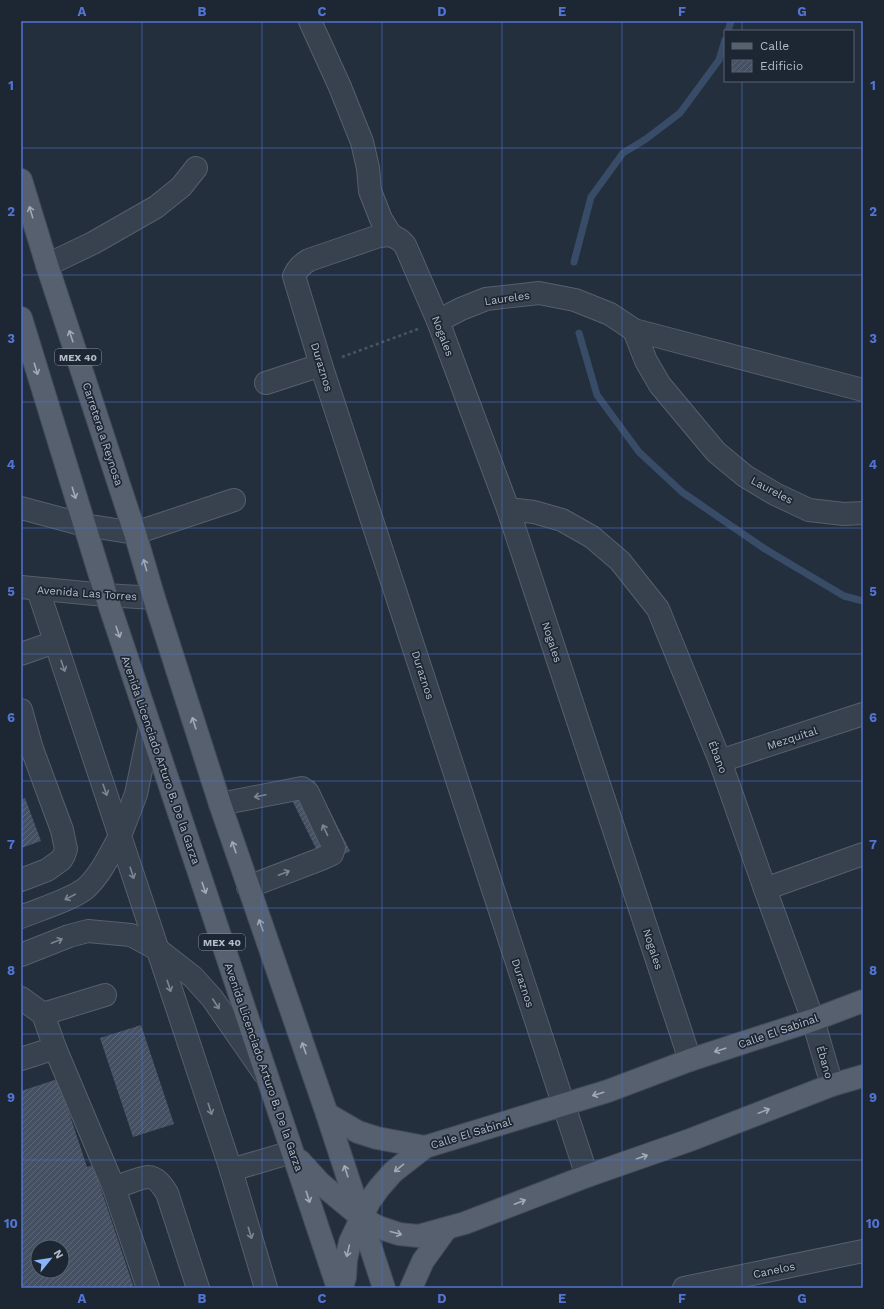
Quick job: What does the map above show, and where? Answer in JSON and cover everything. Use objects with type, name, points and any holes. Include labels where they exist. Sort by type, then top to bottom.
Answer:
[{"type":"main road","name":"Carretera a Reynosa","points":[[21,180],[47,265],[135,533],[154,598]]},
{"type":"main road","name":"MEX 40","points":[[21,318],[106,596]]},
{"type":"main road","name":"Avenida Licenciado Arturo B. De la Garza","points":[[106,596],[292,1152],[298,1164],[338,1288]]},
{"type":"main road","name":"MEX 40","points":[[154,598],[220,804],[327,1114],[384,1288]]},
{"type":"main road","name":"Calle El Sabinal","points":[[342,1288],[350,1242],[361,1217],[378,1188],[393,1172],[425,1147],[608,1091],[690,1060],[813,1020],[863,1001]]},
{"type":"main road","points":[[292,1152],[320,1183],[361,1217],[378,1227],[399,1234],[418,1236],[465,1223],[587,1176],[690,1140],[832,1085],[863,1076]]},
{"type":"main road","points":[[327,1114],[358,1132],[377,1138],[425,1147]]},
{"type":"main road","points":[[411,1288],[423,1261],[446,1229]]},
{"type":"street","name":"Nogales","points":[[310,21],[340,86],[362,142],[368,168],[370,191],[381,219],[391,235],[405,245],[438,321],[508,509],[690,1060]]},
{"type":"street","points":[[47,265],[93,243],[156,207],[181,187],[196,168]]},
{"type":"street","name":"Duraznos","points":[[391,235],[379,236],[309,260],[301,265],[294,276],[321,365],[587,1176]]},
{"type":"street","name":"Laureles","points":[[438,321],[461,309],[486,299],[539,293],[576,300],[610,314],[634,330],[863,390]]},
{"type":"street","name":"Laureles","points":[[634,330],[646,361],[660,385],[716,452],[745,476],[775,494],[809,510],[844,514],[863,513]]},
{"type":"street","points":[[266,383],[321,365]]},
{"type":"street","points":[[21,508],[84,525],[135,533],[234,500]]},
{"type":"street","name":"Ébano","points":[[508,509],[534,512],[562,520],[592,537],[620,561],[658,609],[720,761],[813,1020],[832,1085]]},
{"type":"street","points":[[29,588],[55,642],[231,1170],[266,1288]]},
{"type":"street","name":"Avenida Las Torres","points":[[29,588],[106,596],[154,598]]},
{"type":"street","points":[[21,654],[55,642]]},
{"type":"street","points":[[21,710],[32,749],[62,830],[66,848],[61,860],[47,870],[21,880]]},
{"type":"street","name":"Mezquital","points":[[720,761],[863,714]]},
{"type":"street","points":[[21,917],[65,899],[85,888],[102,870],[120,836],[136,794],[150,727]]},
{"type":"street","points":[[220,804],[302,788],[308,793],[334,848],[332,854],[322,859],[248,887]]},
{"type":"street","points":[[765,889],[863,854]]},
{"type":"street","points":[[21,955],[69,936],[88,931],[131,935],[157,949],[193,977],[212,998],[268,1079]]},
{"type":"street","points":[[43,1014],[105,995]]},
{"type":"street","points":[[21,998],[43,1014],[55,1048],[114,1188],[148,1288]]},
{"type":"street","points":[[21,1059],[55,1048]]},
{"type":"street","points":[[231,1170],[292,1152]]},
{"type":"street","points":[[114,1188],[148,1177],[155,1179],[162,1185],[167,1193],[198,1288]]},
{"type":"street","name":"Canelos","points":[[684,1288],[863,1251]]},
{"type":"path","points":[[321,365],[438,321]]},
{"type":"building","points":[[314,780],[350,851],[324,865],[288,792]]},
{"type":"building","points":[[25,798],[41,841],[21,848],[21,800]]},
{"type":"building","points":[[141,1025],[174,1124],[133,1137],[100,1038]]},
{"type":"building","points":[[58,1079],[87,1167],[93,1165],[134,1288],[21,1288],[21,1091]]},
{"type":"waterway","points":[[728,30],[731,21]]},
{"type":"waterway","points":[[574,262],[591,197],[623,153],[646,139],[680,113],[719,60],[724,43]]},
{"type":"waterway","points":[[579,333],[597,395],[639,452],[682,492],[765,549],[844,596],[863,601]]}]
